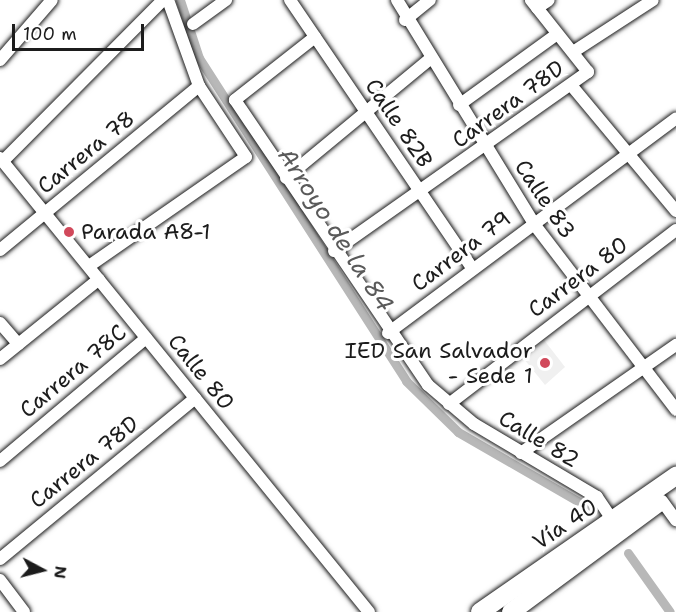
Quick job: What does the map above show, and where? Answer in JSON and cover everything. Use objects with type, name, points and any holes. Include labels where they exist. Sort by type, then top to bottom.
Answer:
[{"type":"highway","name":"Vía 40","points":[[480,612],[676,476]]},
{"type":"highway","name":"Vía 40","points":[[511,612],[669,496]]},
{"type":"street","points":[[0,60],[52,0]]},
{"type":"street","points":[[89,266],[243,161],[245,153],[199,86],[168,0]]},
{"type":"street","points":[[193,24],[226,0]]},
{"type":"street","name":"Calle 82B","points":[[290,0],[473,269]]},
{"type":"street","name":"Calle 83","points":[[397,0],[405,20],[534,224],[676,410]]},
{"type":"street","points":[[405,20],[430,0]]},
{"type":"street","points":[[549,0],[534,4],[573,52]]},
{"type":"street","name":"Carrera 78D","points":[[334,251],[421,194],[588,72],[573,52],[653,0]]},
{"type":"street","points":[[1,160],[155,2]]},
{"type":"street","points":[[459,105],[557,34]]},
{"type":"street","name":"Calle 82","points":[[315,37],[235,100],[388,333],[449,404],[521,453],[597,497],[612,521]]},
{"type":"street","points":[[286,178],[368,113],[430,59]]},
{"type":"street","points":[[571,85],[629,151],[676,211]]},
{"type":"street","name":"Carrera 78","points":[[0,250],[199,86]]},
{"type":"street","name":"Carrera 79","points":[[388,333],[676,118]]},
{"type":"street","name":"Calle 80","points":[[1,160],[369,612]]},
{"type":"street","name":"Carrera 80","points":[[449,404],[587,294],[676,230]]},
{"type":"street","points":[[0,359],[99,279]]},
{"type":"street","points":[[0,323],[18,344]]},
{"type":"street","name":"Carrera 78C","points":[[0,461],[146,338]]},
{"type":"street","points":[[521,453],[676,345]]},
{"type":"street","name":"Carrera 78D","points":[[0,559],[195,398]]},
{"type":"street","points":[[669,496],[676,520]]},
{"type":"street","points":[[0,580],[24,612]]},
{"type":"shaded area","name":"IED San Salvador - Sede 1","points":[[544,340],[565,367],[545,385],[524,359]]},
{"type":"waterway","name":"Arroyo de la 84","points":[[180,0],[199,58],[406,381],[458,432],[588,507]]},
{"type":"waterway","name":"Arroyo de la 84","points":[[628,553],[670,612]]},
{"type":"place","name":"Parada A8-1","points":[[69,232]]},
{"type":"place","name":"IED San Salvador - Sede 1","points":[[545,363]]}]
